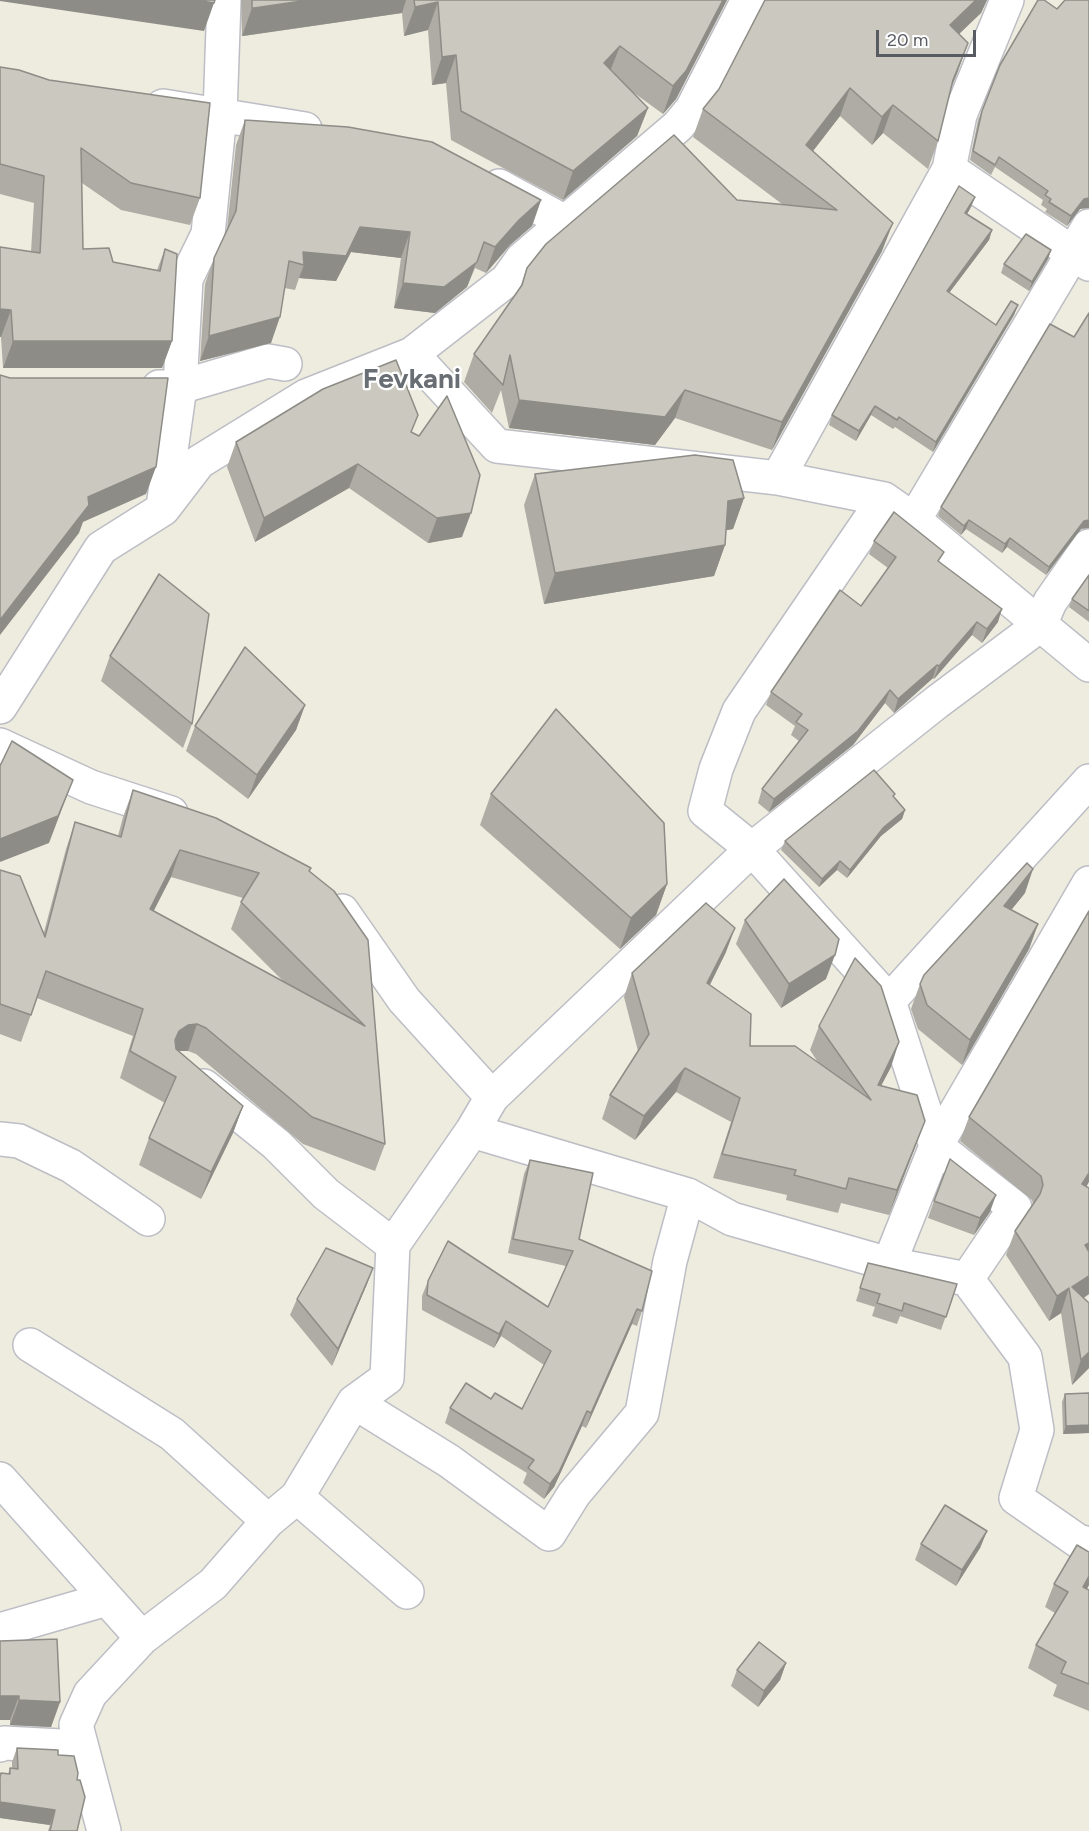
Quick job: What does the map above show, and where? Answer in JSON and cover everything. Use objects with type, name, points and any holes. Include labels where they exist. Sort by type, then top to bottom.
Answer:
[{"type":"street","points":[[163,509],[180,387],[186,279],[208,234],[220,114],[224,0]]},
{"type":"street","points":[[0,707],[101,548],[163,509],[200,462],[306,396],[412,354],[507,280],[522,259],[678,126],[692,109],[748,0]]},
{"type":"street","points":[[778,478],[949,169],[960,115],[1007,0]]},
{"type":"street","points":[[137,102],[336,134]]},
{"type":"street","points":[[914,520],[1084,247],[949,169]]},
{"type":"street","points":[[468,170],[567,222]]},
{"type":"street","points":[[412,354],[497,446],[778,478],[884,499],[914,520],[1089,665]]},
{"type":"street","points":[[124,387],[180,387],[268,361],[285,364]]},
{"type":"street","points":[[884,499],[739,711],[716,768],[705,811],[752,849],[889,1001],[936,1146],[1015,1209],[967,1279]]},
{"type":"street","points":[[104,1831],[76,1725],[90,1694],[142,1638],[213,1584],[268,1521],[297,1497],[354,1402],[387,1378],[393,1245],[472,1131],[492,1096],[752,849],[937,702],[1040,625],[1050,602],[1089,546]]},
{"type":"street","points":[[0,745],[91,787],[203,823]]},
{"type":"street","points":[[889,1001],[1089,781]]},
{"type":"street","points":[[889,1264],[936,1146],[1089,883]]},
{"type":"street","points":[[326,887],[404,1000],[492,1096]]},
{"type":"street","points":[[184,1069],[276,1144],[326,1194],[393,1245]]},
{"type":"street","points":[[472,1131],[688,1195],[732,1219],[889,1264],[967,1279],[1025,1357],[1037,1430],[1016,1498],[1078,1541],[1089,1544]]},
{"type":"street","points":[[0,1139],[19,1141],[71,1166],[148,1219]]},
{"type":"street","points":[[354,1402],[449,1461],[549,1534],[574,1494],[642,1413],[670,1261],[688,1195]]},
{"type":"street","points":[[30,1345],[172,1434],[268,1521]]},
{"type":"street","points":[[0,1479],[142,1638]]},
{"type":"street","points":[[297,1497],[407,1592]]},
{"type":"street","points":[[0,1630],[106,1599]]},
{"type":"street","points":[[0,1745],[4,1743],[80,1747]]},
{"type":"building","points":[[196,0],[215,0],[214,3]]},
{"type":"building","points":[[252,0],[309,0],[252,8]]},
{"type":"building","points":[[414,0],[723,0],[686,71],[673,86],[620,46],[604,63],[648,108],[573,171],[461,111],[456,55],[442,57],[438,2],[415,7]]},
{"type":"building","points":[[765,0],[976,0],[950,25],[968,43],[953,80],[938,141],[893,105],[882,117],[850,88],[806,145],[893,223],[782,422],[685,390],[665,417],[519,400],[510,355],[503,385],[474,354],[522,285],[527,268],[546,244],[674,135],[737,200],[837,210],[703,109],[719,89]]},
{"type":"building","points":[[1038,0],[1044,0],[1057,9],[1065,0],[1089,0],[1089,198],[1084,199],[1071,216],[1049,202],[1051,199],[1045,195],[1048,191],[999,157],[995,165],[973,151],[982,111],[1000,65]]},
{"type":"building","points":[[0,67],[19,70],[49,80],[210,103],[200,198],[131,183],[81,148],[83,249],[109,248],[113,262],[160,271],[165,249],[177,254],[172,341],[13,341],[11,310],[0,309],[0,247],[40,253],[44,176],[0,164]]},
{"type":"building","points":[[245,120],[348,127],[432,142],[541,200],[495,247],[484,242],[477,262],[444,287],[403,283],[410,232],[360,227],[346,256],[303,252],[304,265],[289,261],[280,317],[209,336],[214,258],[236,211]]},
{"type":"building","points":[[959,186],[975,197],[965,213],[992,230],[947,291],[996,325],[1011,301],[1018,305],[936,442],[899,417],[897,420],[875,406],[859,431],[832,415]]},
{"type":"building","points":[[1026,234],[1051,250],[1032,282],[1004,264]]},
{"type":"building","points":[[1089,313],[1089,520],[1084,521],[1049,567],[1010,538],[1005,544],[969,520],[964,526],[941,507],[1050,324],[1074,337]]},
{"type":"building","points":[[396,360],[418,415],[411,432],[419,436],[447,396],[480,475],[471,513],[437,518],[358,464],[264,518],[236,442],[323,389]]},
{"type":"building","points":[[0,375],[10,378],[168,378],[156,467],[88,497],[89,505],[0,620]]},
{"type":"building","points":[[695,455],[733,460],[744,498],[728,501],[725,545],[555,573],[535,474]]},
{"type":"building","points":[[894,512],[944,552],[938,561],[1002,609],[987,629],[977,622],[939,666],[937,665],[898,699],[890,690],[858,731],[774,799],[762,789],[808,730],[796,722],[802,714],[771,692],[840,590],[861,606],[896,557],[874,541]]},
{"type":"building","points":[[159,574],[209,614],[192,724],[110,656]]},
{"type":"building","points":[[1089,575],[1089,611],[1072,599]]},
{"type":"building","points":[[245,647],[305,705],[257,775],[195,726]]},
{"type":"building","points":[[556,709],[664,823],[667,884],[631,918],[491,794]]},
{"type":"building","points":[[12,741],[73,780],[58,816],[0,839],[0,766]]},
{"type":"building","points":[[874,770],[895,794],[893,796],[905,810],[884,827],[850,870],[840,861],[822,879],[785,841]]},
{"type":"building","points":[[133,790],[216,818],[311,868],[309,871],[334,891],[368,940],[385,1144],[312,1117],[206,1028],[197,1024],[188,1025],[179,1031],[175,1040],[176,1049],[243,1106],[211,1172],[149,1138],[176,1077],[130,1051],[143,1009],[46,971],[31,1015],[0,1004],[0,870],[20,876],[45,937],[75,822],[121,837]],"holes":[[[180,850],[259,873],[241,902],[365,1026],[150,909]]]},
{"type":"building","points":[[1027,863],[1033,869],[1004,906],[1038,924],[970,1040],[927,1005],[920,984],[924,975]]},
{"type":"building","points":[[784,879],[839,939],[835,955],[789,984],[745,920]]},
{"type":"building","points":[[706,903],[735,928],[707,983],[751,1014],[750,1046],[795,1046],[871,1100],[819,1026],[855,958],[881,986],[899,1042],[878,1085],[917,1095],[925,1121],[897,1190],[849,1178],[846,1189],[794,1175],[796,1170],[722,1154],[740,1098],[685,1068],[644,1116],[610,1095],[649,1034],[632,973]]},
{"type":"building","points":[[1089,911],[1089,1173],[1082,1184],[1089,1188],[1089,1243],[1085,1245],[1089,1252],[1089,1276],[1072,1287],[1089,1303],[1089,1352],[1081,1360],[1069,1288],[1057,1296],[1015,1231],[1040,1194],[1043,1185],[1041,1176],[969,1117]]},
{"type":"building","points":[[950,1159],[996,1195],[980,1218],[934,1201]]},
{"type":"building","points":[[530,1160],[593,1173],[579,1239],[652,1271],[642,1311],[637,1309],[591,1413],[587,1411],[559,1472],[550,1484],[528,1468],[534,1460],[450,1408],[466,1383],[491,1399],[495,1393],[522,1409],[551,1351],[506,1321],[499,1334],[427,1295],[428,1281],[448,1241],[548,1307],[573,1251],[513,1239]]},
{"type":"building","points":[[326,1248],[373,1268],[338,1349],[297,1299]]},
{"type":"building","points":[[868,1263],[957,1284],[946,1317],[904,1303],[902,1311],[877,1303],[880,1294],[860,1288]]},
{"type":"building","points":[[1089,1393],[1089,1425],[1066,1426],[1065,1394]]},
{"type":"building","points":[[945,1505],[987,1531],[962,1570],[921,1544]]},
{"type":"building","points":[[1077,1545],[1089,1552],[1089,1576],[1083,1587],[1089,1590],[1089,1684],[1061,1673],[1066,1662],[1036,1645],[1068,1592],[1054,1584]]},
{"type":"building","points":[[57,1639],[60,1702],[19,1700],[19,1696],[0,1696],[0,1641]]},
{"type":"building","points":[[759,1642],[786,1663],[764,1691],[737,1670]]},
{"type":"building","points":[[17,1748],[58,1750],[58,1755],[74,1756],[78,1773],[77,1780],[80,1780],[85,1797],[77,1831],[50,1831],[55,1810],[0,1802],[1,1773],[10,1774],[10,1768],[18,1769]]},
{"type":"district","name":"Fevkani","points":[[412,380]]}]
